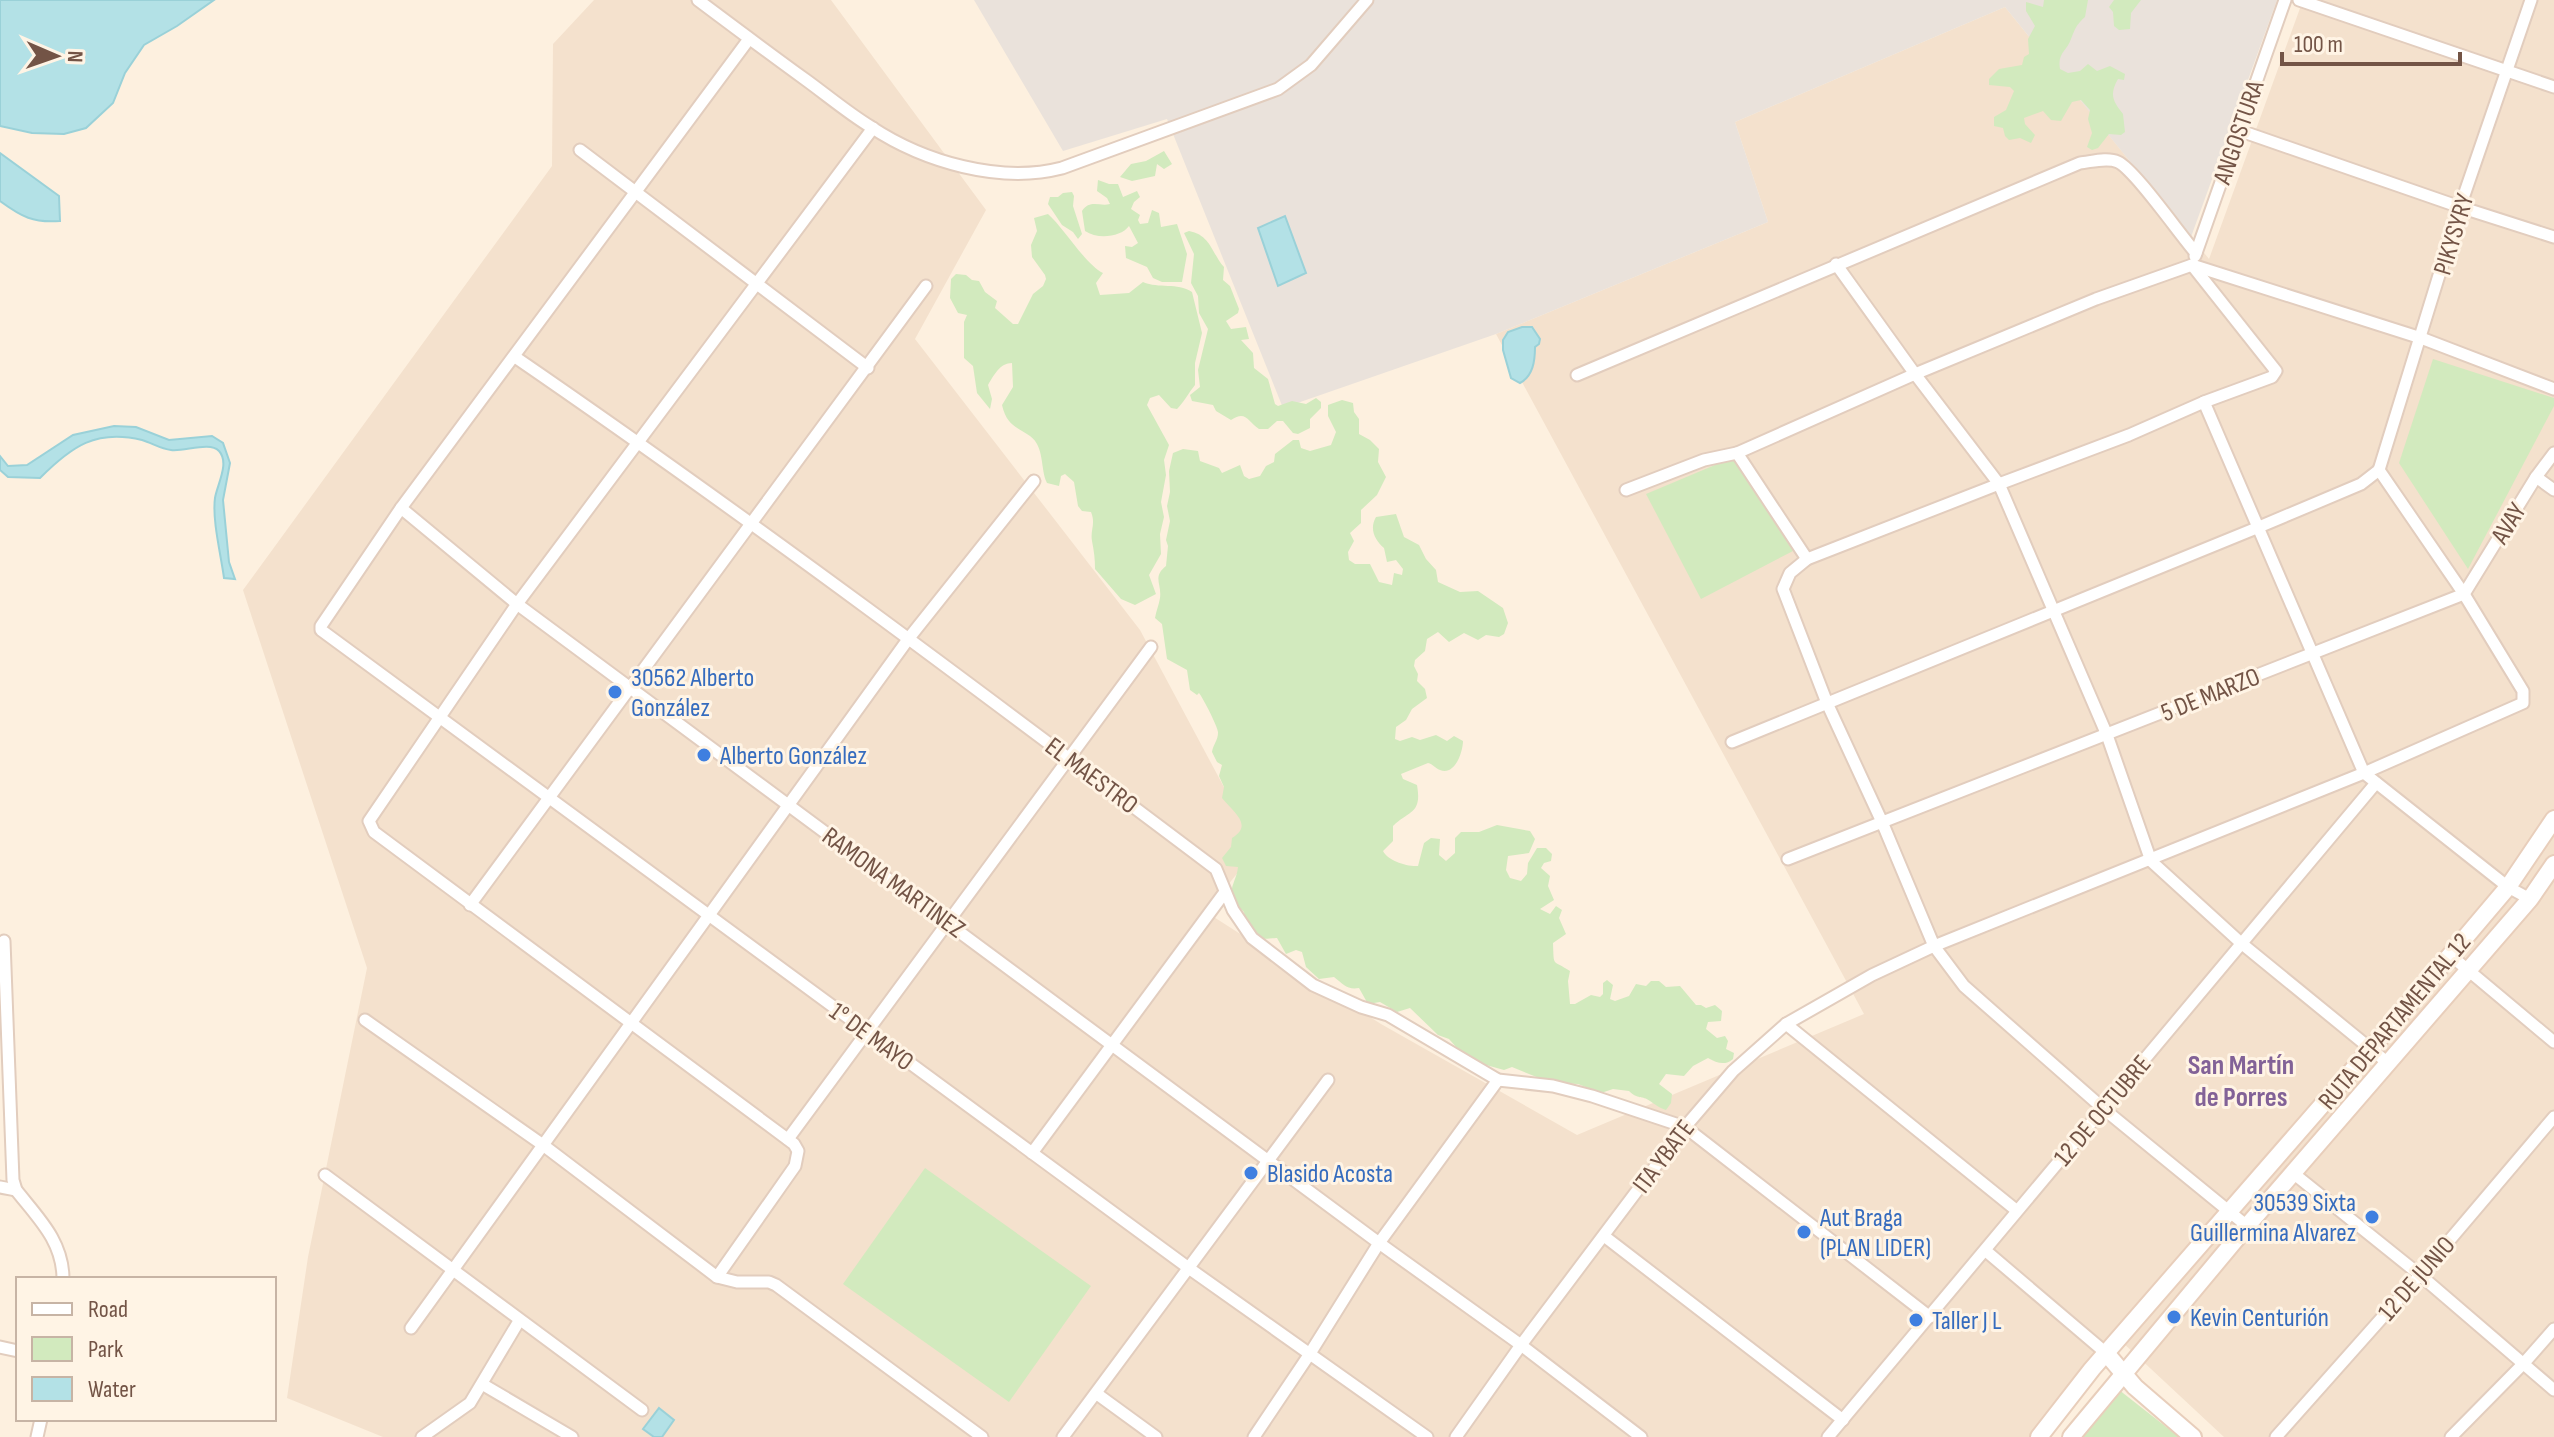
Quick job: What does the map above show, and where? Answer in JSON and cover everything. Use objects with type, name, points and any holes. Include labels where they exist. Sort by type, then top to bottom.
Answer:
[{"type":"main road","name":"RUTA DEPARTAMENTAL 12","points":[[2039,1437],[2106,1353],[2508,887],[2554,819]]},
{"type":"main road","name":"RUTA DEPARTAMENTAL 12","points":[[2071,1437],[2247,1226],[2530,899],[2554,864]]},
{"type":"main road","points":[[2106,1353],[2135,1387],[2193,1437]]},
{"type":"main road","points":[[2135,1387],[2139,1400],[2176,1437]]},
{"type":"street","points":[[698,0],[873,128],[926,154],[979,171],[1016,175],[1040,174],[1278,89],[1311,65],[1367,0]]},
{"type":"street","name":"ANGOSTURA","points":[[2194,259],[2285,0]]},
{"type":"street","points":[[2299,0],[2554,87]]},
{"type":"street","name":"PIKYSYRY","points":[[2379,470],[2460,207],[2531,0]]},
{"type":"street","points":[[401,508],[749,39]]},
{"type":"street","points":[[717,1277],[795,1166],[798,1151],[788,1139],[374,832],[369,821],[517,604],[873,128]]},
{"type":"street","points":[[2238,130],[2554,237]]},
{"type":"street","points":[[580,150],[868,368]]},
{"type":"street","points":[[1577,375],[2080,163],[2117,162],[2133,174],[2276,371],[2272,377],[1807,559],[1790,573],[1783,589],[1827,703],[1934,946],[1964,986],[2105,1110],[2247,1226]]},
{"type":"street","points":[[1626,490],[1704,460],[1737,453],[1915,374],[2194,259],[2421,338],[2554,389]]},
{"type":"street","points":[[1836,264],[1999,484],[2107,735],[2151,861],[2241,943],[2388,1063]]},
{"type":"street","points":[[470,905],[926,286]]},
{"type":"street","name":"EL MAESTRO","points":[[515,357],[752,523],[1216,869],[1240,924],[1252,938],[1313,985],[1361,1007],[1388,1015],[1498,1080],[1553,1086],[1685,1127],[1930,1317]]},
{"type":"street","points":[[2204,402],[2364,773],[2508,887],[2530,899]]},
{"type":"street","points":[[1737,453],[1807,559]]},
{"type":"street","name":"AVAY","points":[[2464,594],[2554,453]]},
{"type":"street","points":[[1732,742],[2259,527],[2361,484],[2379,470],[2464,594]]},
{"type":"street","points":[[2536,477],[2554,490]]},
{"type":"street","points":[[411,1328],[909,638],[1034,481]]},
{"type":"street","name":"RAMONA MARTINEZ","points":[[401,508],[517,604],[1521,1345],[1641,1437]]},
{"type":"street","name":"1° DE MAYO","points":[[401,508],[321,630],[1190,1269],[1427,1437]]},
{"type":"street","name":"5 DE MARZO","points":[[1788,859],[2464,594]]},
{"type":"street","name":"ITA YBATE","points":[[1456,1437],[1685,1127],[1733,1071],[1786,1024],[1872,975],[1934,946],[2151,861],[2523,703],[2523,691],[2464,594]]},
{"type":"street","points":[[788,1139],[1151,647]]},
{"type":"street","name":"12 DE OCTUBRE","points":[[1828,1437],[2376,783]]},
{"type":"street","points":[[1032,1153],[1225,892]]},
{"type":"street","points":[[4,941],[3,1022],[11,1167],[16,1190],[56,1241],[62,1254],[63,1277]]},
{"type":"street","points":[[2450,955],[2554,1042]]},
{"type":"street","points":[[365,1020],[543,1145],[717,1277],[776,1285],[982,1437]]},
{"type":"street","points":[[1786,1024],[2016,1210]]},
{"type":"street","points":[[1063,1437],[1328,1080]]},
{"type":"street","points":[[1254,1437],[1379,1243],[1498,1080]]},
{"type":"street","name":"12 DE JUNIO","points":[[2276,1437],[2420,1275],[2554,1117]]},
{"type":"street","points":[[2293,1173],[2420,1275],[2554,1390]]},
{"type":"street","points":[[325,1175],[642,1410]]},
{"type":"street","points":[[0,1187],[16,1190]]},
{"type":"street","points":[[1604,1236],[1843,1420]]},
{"type":"street","points":[[1986,1251],[2106,1353]]},
{"type":"street","points":[[422,1437],[470,1403],[519,1321]]},
{"type":"street","points":[[2451,1437],[2554,1329]]},
{"type":"street","points":[[482,1384],[572,1437]]},
{"type":"street","points":[[1097,1394],[1156,1437]]},
{"type":"shaded area","points":[[594,0],[831,0],[986,210],[915,339],[1140,630],[1257,849],[1206,912],[1381,1024],[1577,1135],[1864,1014],[1496,334],[1768,222],[1735,122],[2005,7],[2209,259],[2303,0],[2554,0],[2554,1437],[2224,1437],[2121,1341],[2038,1437],[383,1437],[287,1398],[308,1257],[367,968],[243,590],[552,166],[553,44]]},
{"type":"shaded area","points":[[974,0],[2277,0],[2191,237],[2005,7],[1735,122],[1768,222],[1496,334],[1283,408],[1167,119],[1063,151]]},
{"type":"green space","points":[[2044,0],[2088,0],[2085,17],[2076,27],[2061,56],[2060,69],[2068,73],[2080,71],[2088,64],[2097,71],[2110,66],[2125,74],[2124,80],[2118,79],[2113,94],[2123,114],[2125,132],[2121,135],[2109,134],[2098,148],[2092,150],[2087,147],[2092,133],[2088,119],[2090,110],[2081,100],[2072,102],[2061,121],[2051,120],[2043,111],[2024,118],[2025,124],[2035,135],[2031,143],[2020,138],[2009,140],[2003,128],[1994,126],[1994,117],[2006,110],[2014,91],[2010,87],[1989,85],[1989,79],[1999,69],[2022,65],[2024,57],[2029,54],[2028,39],[2035,26],[2026,11],[2026,2],[2043,7]]},
{"type":"green space","points":[[2114,0],[2141,0],[2131,13],[2130,29],[2119,30],[2114,26],[2113,12],[2109,7]]},
{"type":"green space","points":[[1164,151],[1172,164],[1164,169],[1157,164],[1155,176],[1132,181],[1120,177],[1131,164],[1146,161]]},
{"type":"green space","points":[[1098,180],[1118,184],[1123,197],[1137,191],[1140,197],[1131,209],[1140,215],[1140,224],[1148,223],[1152,210],[1159,213],[1161,227],[1177,224],[1187,254],[1182,282],[1162,282],[1153,278],[1147,267],[1126,258],[1125,246],[1132,247],[1138,243],[1129,226],[1121,233],[1109,236],[1096,236],[1085,231],[1082,211],[1085,207],[1110,204],[1097,191]]},
{"type":"green space","points":[[1072,192],[1074,196],[1073,206],[1082,234],[1078,239],[1062,225],[1048,204],[1050,197]]},
{"type":"green space","points":[[1048,214],[1089,262],[1103,273],[1096,283],[1100,295],[1129,293],[1143,282],[1186,289],[1192,292],[1202,333],[1195,363],[1195,385],[1181,405],[1177,409],[1171,408],[1159,395],[1150,398],[1147,405],[1169,445],[1164,460],[1166,475],[1161,502],[1164,517],[1160,534],[1161,554],[1149,575],[1156,594],[1135,605],[1121,599],[1095,569],[1092,516],[1091,512],[1082,511],[1078,506],[1074,482],[1065,474],[1061,476],[1059,486],[1047,483],[1035,441],[1007,417],[1002,405],[1013,387],[1012,363],[1001,367],[988,385],[992,399],[990,409],[977,393],[973,366],[964,358],[964,322],[967,315],[958,313],[950,298],[951,279],[956,274],[966,275],[979,281],[985,292],[997,301],[995,308],[1013,324],[1018,324],[1033,294],[1046,279],[1032,257],[1031,245],[1037,231],[1034,218]]},
{"type":"green space","points":[[1189,231],[1207,241],[1224,267],[1223,280],[1230,286],[1239,309],[1226,321],[1231,329],[1246,327],[1249,339],[1241,340],[1253,353],[1254,368],[1268,379],[1275,404],[1278,406],[1292,401],[1306,404],[1316,398],[1321,402],[1321,408],[1310,419],[1310,428],[1293,433],[1283,421],[1277,421],[1268,429],[1259,429],[1243,416],[1231,420],[1216,411],[1213,405],[1192,401],[1190,395],[1200,387],[1198,370],[1208,329],[1199,313],[1198,296],[1191,283],[1194,254],[1184,233]]},
{"type":"green space","points":[[2433,359],[2554,398],[2554,406],[2468,569],[2399,463]]},
{"type":"green space","points":[[1342,400],[1353,403],[1359,419],[1359,434],[1379,449],[1378,462],[1386,477],[1377,495],[1361,510],[1361,523],[1350,533],[1354,541],[1348,552],[1349,560],[1355,564],[1370,564],[1379,582],[1392,585],[1394,573],[1402,575],[1403,569],[1396,560],[1387,562],[1373,526],[1376,517],[1396,514],[1404,537],[1419,545],[1436,570],[1438,582],[1460,592],[1478,591],[1503,608],[1508,623],[1504,634],[1499,637],[1486,635],[1478,640],[1464,633],[1449,642],[1438,632],[1427,639],[1425,651],[1415,660],[1417,681],[1425,689],[1427,698],[1396,727],[1395,739],[1400,741],[1412,737],[1420,740],[1436,735],[1447,741],[1454,736],[1463,741],[1463,745],[1458,761],[1446,771],[1428,763],[1401,774],[1403,779],[1417,785],[1418,801],[1413,810],[1393,826],[1393,841],[1383,851],[1398,862],[1418,866],[1424,843],[1431,838],[1440,839],[1439,855],[1446,861],[1455,853],[1455,838],[1461,832],[1479,832],[1497,825],[1530,831],[1535,839],[1529,853],[1508,856],[1506,870],[1510,878],[1521,881],[1537,848],[1546,848],[1552,854],[1551,861],[1541,868],[1550,876],[1548,886],[1554,900],[1540,909],[1550,914],[1556,906],[1562,910],[1559,918],[1566,934],[1553,943],[1554,956],[1555,962],[1570,971],[1570,1004],[1591,995],[1600,997],[1603,983],[1607,980],[1613,985],[1610,999],[1615,1001],[1629,996],[1636,984],[1646,986],[1651,981],[1659,981],[1666,987],[1680,986],[1696,1005],[1706,1008],[1715,1005],[1722,1011],[1721,1021],[1708,1022],[1706,1029],[1717,1038],[1725,1036],[1728,1041],[1726,1049],[1734,1053],[1733,1059],[1721,1063],[1708,1058],[1693,1066],[1684,1076],[1666,1074],[1659,1084],[1672,1094],[1666,1110],[1629,1091],[1613,1089],[1601,1093],[1578,1084],[1556,1083],[1512,1067],[1504,1070],[1479,1063],[1449,1039],[1438,1035],[1410,1008],[1397,1012],[1380,1002],[1368,1004],[1359,988],[1348,987],[1334,977],[1319,979],[1306,967],[1302,952],[1296,950],[1286,954],[1277,938],[1264,939],[1253,931],[1234,899],[1232,889],[1238,867],[1226,866],[1222,858],[1231,847],[1232,838],[1241,828],[1241,823],[1222,798],[1224,787],[1219,776],[1222,765],[1212,752],[1218,730],[1199,693],[1197,695],[1190,690],[1187,670],[1167,659],[1162,624],[1155,618],[1160,598],[1158,577],[1166,566],[1168,546],[1169,471],[1173,453],[1183,449],[1198,451],[1200,461],[1219,468],[1222,473],[1240,465],[1244,476],[1249,479],[1260,476],[1266,466],[1274,462],[1275,454],[1293,440],[1299,440],[1301,448],[1310,451],[1331,445],[1336,432],[1328,416],[1328,405]]},
{"type":"green space","points":[[1734,457],[1793,551],[1701,599],[1646,494]]},
{"type":"green space","points":[[925,1168],[1091,1286],[1009,1402],[843,1284]]},
{"type":"green space","points":[[2114,1386],[2179,1437],[2071,1437]]},
{"type":"water","points":[[0,0],[214,0],[144,45],[125,73],[113,103],[86,128],[64,134],[32,133],[0,126]]},
{"type":"water","points":[[0,153],[59,196],[60,221],[28,218],[0,201]]},
{"type":"water","points":[[1285,216],[1306,273],[1278,286],[1258,228]]},
{"type":"water","points":[[1532,327],[1540,339],[1535,347],[1530,372],[1520,383],[1511,378],[1503,340],[1508,332]]},
{"type":"water","points":[[114,426],[136,427],[169,440],[212,436],[223,443],[230,463],[223,500],[229,562],[235,579],[224,578],[217,538],[215,498],[223,462],[215,448],[171,450],[142,440],[111,437],[74,449],[40,478],[8,477],[0,470],[0,456],[8,466],[27,465],[73,435]]},
{"type":"water","points":[[659,1408],[674,1420],[662,1437],[654,1437],[643,1429]]},
{"type":"place","name":"30562 Alberto González","points":[[615,692]]},
{"type":"place","name":"Alberto González","points":[[704,755]]},
{"type":"place","name":"Blasido Acosta","points":[[1251,1173]]},
{"type":"place","name":"30539 Sixta Guillermina Alvarez","points":[[2372,1217]]},
{"type":"place","name":"Aut Braga (PLAN LIDER)","points":[[1804,1232]]},
{"type":"place","name":"Kevin Centurión","points":[[2174,1317]]},
{"type":"place","name":"Taller J L","points":[[1916,1320]]},
{"type":"district","name":"San Martín de Porres","points":[[2241,1080]]}]
